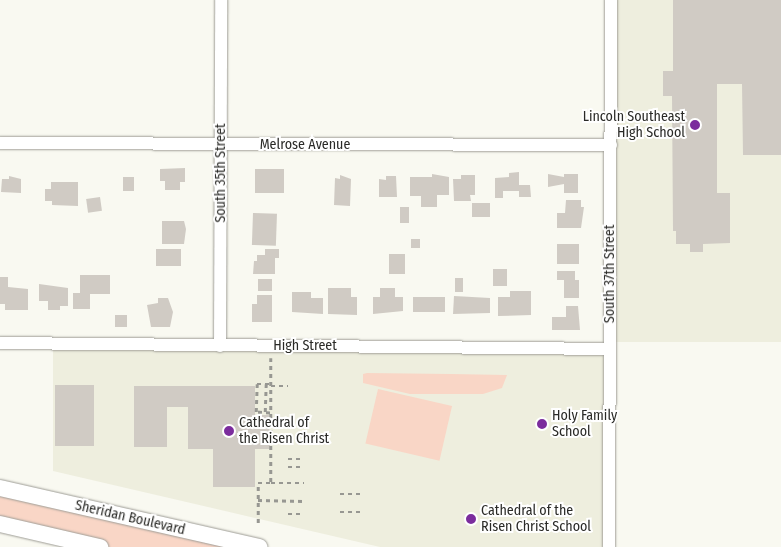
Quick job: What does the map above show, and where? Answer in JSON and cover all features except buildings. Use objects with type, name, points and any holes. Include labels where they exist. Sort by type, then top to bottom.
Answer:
[{"type":"main road","name":"Sheridan Boulevard","points":[[0,488],[221,543],[259,547]]},
{"type":"main road","points":[[0,524],[100,547]]},
{"type":"street","name":"South 35th Street","points":[[220,346],[221,0]]},
{"type":"street","name":"South 37th Street","points":[[609,547],[611,0]]},
{"type":"street","name":"Melrose Avenue","points":[[0,143],[610,146]]},
{"type":"street","name":"High Street","points":[[0,343],[609,349]]},
{"type":"path","points":[[271,358],[271,484]]},
{"type":"path","points":[[271,413],[256,412],[257,384],[288,386]]},
{"type":"path","points":[[265,412],[266,384]]},
{"type":"path","points":[[256,398],[266,398]]},
{"type":"path","points":[[288,460],[304,460]]},
{"type":"path","points":[[288,467],[304,468]]},
{"type":"path","points":[[258,523],[258,483],[304,484]]},
{"type":"path","points":[[340,494],[361,494]]},
{"type":"path","points":[[258,500],[304,501]]},
{"type":"path","points":[[340,512],[360,512]]},
{"type":"path","points":[[288,514],[304,514]]},
{"type":"shaded area","name":"Lincoln Southeast High School","points":[[611,0],[781,0],[781,342],[611,342]]},
{"type":"shaded area","points":[[53,344],[609,349],[609,547],[380,547],[53,471]]},
{"type":"shaded area","points":[[363,374],[507,375],[502,388],[483,394],[410,394],[363,383]]},
{"type":"shaded area","points":[[378,389],[452,406],[439,461],[365,444]]},
{"type":"shaded area","points":[[0,488],[259,547],[100,547],[0,524]]},
{"type":"place","name":"Lincoln Southeast High School","points":[[695,125]]},
{"type":"place","name":"Holy Family School","points":[[542,424]]},
{"type":"place","name":"Cathedral of the Risen Christ","points":[[229,431]]},
{"type":"place","name":"Cathedral of the Risen Christ School","points":[[471,519]]}]
